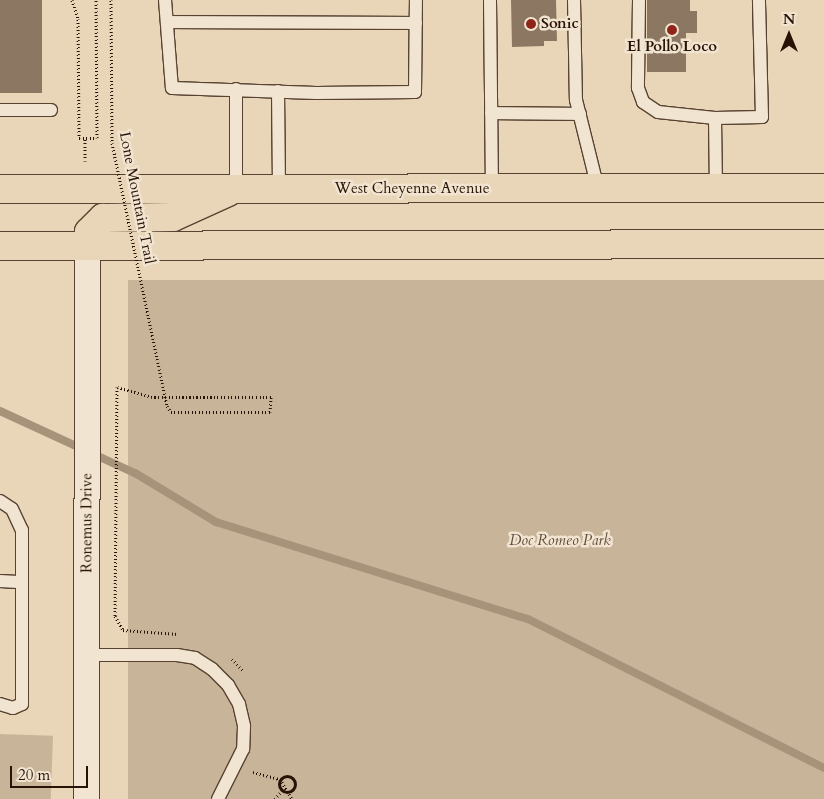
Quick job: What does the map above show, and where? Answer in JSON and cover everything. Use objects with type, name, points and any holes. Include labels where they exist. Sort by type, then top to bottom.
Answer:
[{"type":"main road","name":"West Cheyenne Avenue","points":[[0,189],[824,188]]},
{"type":"main road","points":[[87,246],[89,232],[103,218],[173,217],[236,189]]},
{"type":"main road","points":[[0,246],[824,244]]},
{"type":"street","name":"Ronemus Drive","points":[[86,799],[87,246]]},
{"type":"lane","points":[[165,0],[172,88],[415,92],[416,0]]},
{"type":"lane","points":[[490,0],[492,189]]},
{"type":"lane","points":[[574,0],[576,100],[598,189]]},
{"type":"lane","points":[[639,0],[638,88],[643,102],[658,112],[715,118],[762,117],[759,0]]},
{"type":"lane","points":[[167,22],[416,23]]},
{"type":"lane","points":[[236,89],[236,189]]},
{"type":"lane","points":[[278,91],[279,189]]},
{"type":"lane","points":[[0,110],[51,110]]},
{"type":"lane","points":[[491,113],[580,114]]},
{"type":"lane","points":[[715,118],[716,189]]},
{"type":"lane","points":[[0,501],[12,509],[20,524],[22,582],[22,704],[14,708],[0,704]]},
{"type":"lane","points":[[0,582],[22,582]]},
{"type":"lane","points":[[87,655],[177,654],[195,658],[212,669],[228,685],[240,704],[244,726],[243,749],[218,799]]},
{"type":"path","points":[[72,0],[78,20],[79,138],[85,138],[85,161]]},
{"type":"path","name":"Lone Mountain Trail","points":[[85,138],[97,138],[96,0]]},
{"type":"path","name":"Lone Mountain Trail","points":[[111,0],[112,143],[168,406],[171,412],[270,412],[271,397],[152,397],[117,387],[116,486]]},
{"type":"path","points":[[290,776],[294,780],[294,788],[287,792],[282,790],[278,784],[280,779],[290,776]]},
{"type":"path","points":[[275,799],[282,790]]},
{"type":"green space","name":"Doc Romeo Park","points":[[128,280],[824,280],[824,799],[128,799]]},
{"type":"green space","points":[[0,734],[53,736],[51,799],[0,799]]},
{"type":"building","points":[[0,0],[42,0],[42,93],[0,93]]},
{"type":"building","points":[[511,0],[556,0],[557,41],[544,41],[544,46],[512,47]]},
{"type":"building","points":[[647,0],[690,0],[690,11],[697,11],[697,33],[686,33],[686,72],[647,72]]},
{"type":"waterway","points":[[0,411],[135,473],[216,522],[528,619],[824,768]]},
{"type":"place","name":"Sonic","points":[[531,24]]},
{"type":"place","name":"El Pollo Loco","points":[[672,30]]}]
